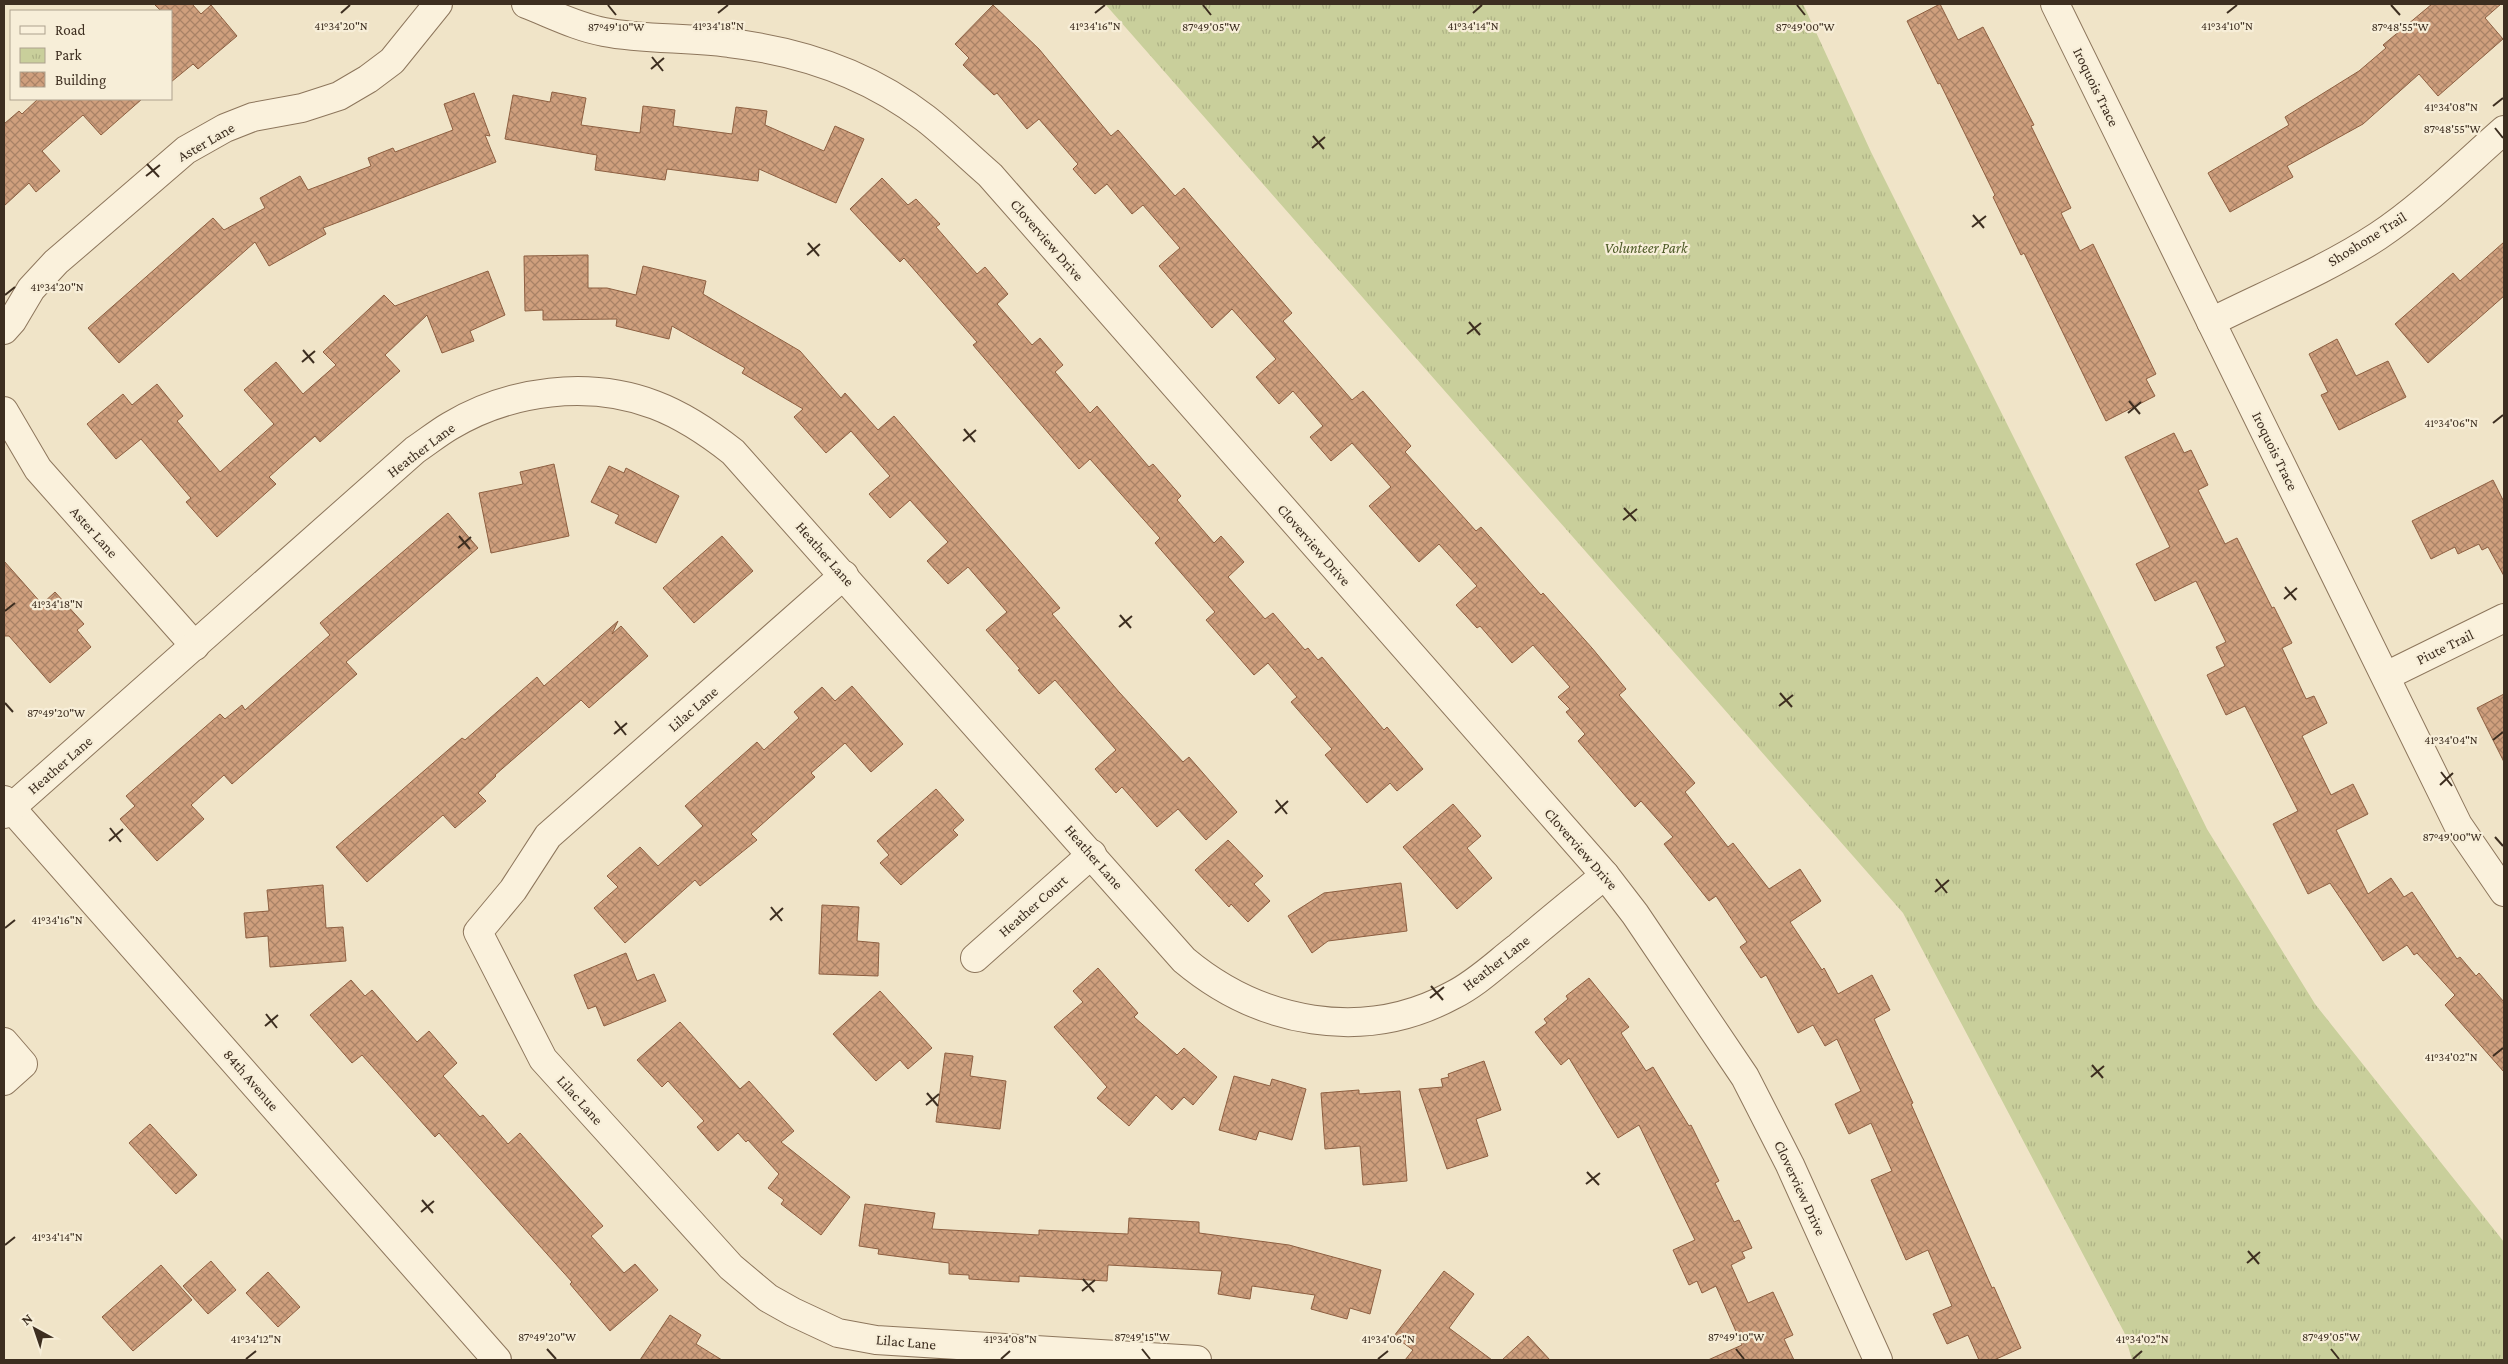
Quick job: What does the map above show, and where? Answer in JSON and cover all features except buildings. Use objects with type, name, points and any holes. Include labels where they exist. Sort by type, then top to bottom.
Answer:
[{"type":"street","name":"Aster Lane","points":[[4,330],[12,321],[30,289],[56,262],[186,150],[232,126],[252,118],[302,108],[339,96],[368,79],[392,61],[438,4]]},
{"type":"street","name":"Cloverview Drive","points":[[526,4],[580,26],[603,32],[728,42],[777,51],[844,71],[879,88],[924,117],[990,175],[1605,875],[1635,914],[1745,1077],[1790,1165],[1878,1360]]},
{"type":"street","name":"Iroquois Trace","points":[[2055,4],[2458,824],[2476,854],[2504,892]]},
{"type":"street","name":"Shoshone Trail","points":[[2211,322],[2347,255],[2379,235],[2410,212],[2504,130]]},
{"type":"street","name":"Heather Lane","points":[[6,807],[195,646],[416,450],[449,426],[476,412],[518,397],[567,391],[598,392],[629,396],[656,405],[705,431],[734,452],[1184,960],[1204,977],[1234,995],[1264,1009],[1297,1018],[1325,1021],[1363,1021],[1391,1018],[1426,1007],[1453,996],[1478,980],[1605,875]]},
{"type":"street","name":"Aster Lane","points":[[4,411],[38,469],[195,646]]},
{"type":"street","name":"Lilac Lane","points":[[844,575],[548,836],[513,890],[478,932],[543,1059],[731,1267],[768,1298],[838,1333],[876,1340],[1116,1358],[1197,1360]]},
{"type":"street","name":"Piute Trail","points":[[2386,676],[2504,618]]},
{"type":"street","name":"84th Avenue","points":[[6,807],[497,1360]]},
{"type":"street","name":"Heather Court","points":[[975,958],[1092,854]]},
{"type":"street","points":[[4,1042],[23,1064],[4,1081]]},
{"type":"green space","name":"Volunteer Park","points":[[1105,4],[1803,4],[1871,152],[2207,829],[2315,1004],[2504,1242],[2504,1360],[2132,1360],[2124,1332],[1903,913]]}]
